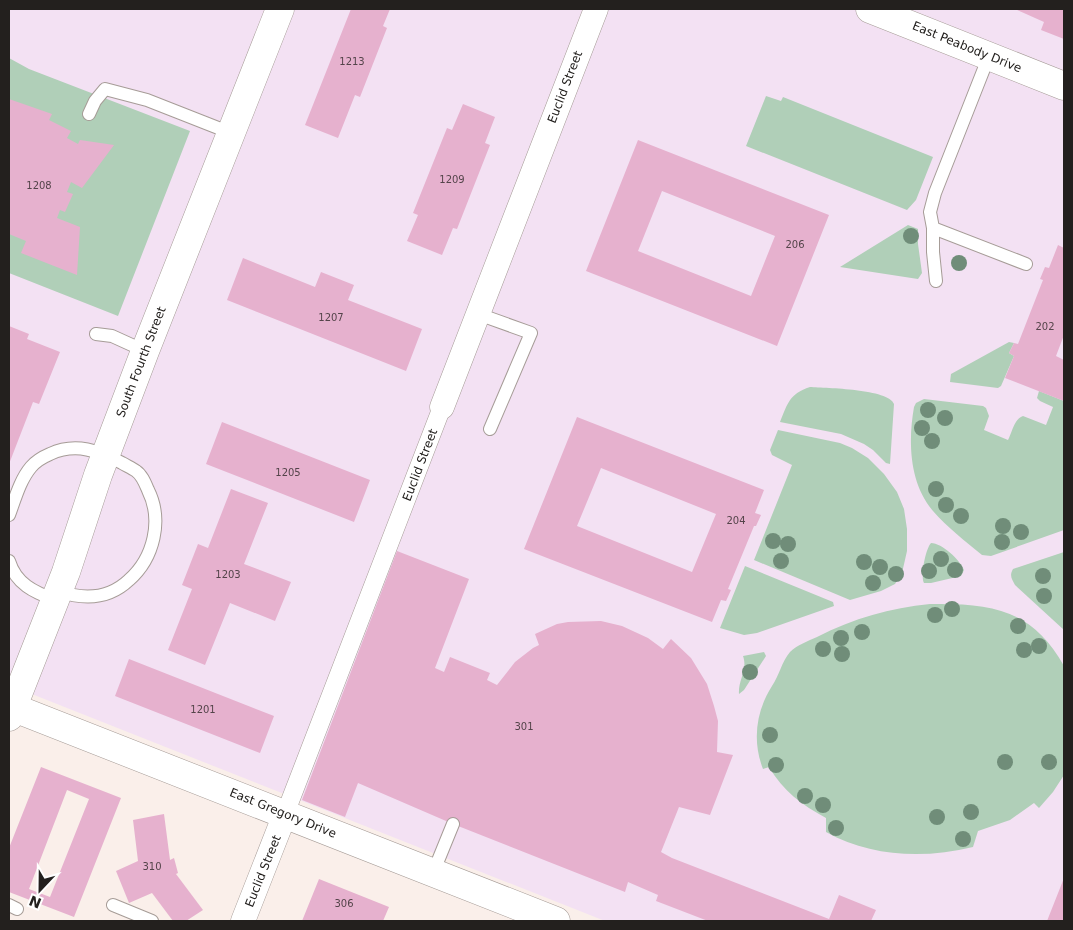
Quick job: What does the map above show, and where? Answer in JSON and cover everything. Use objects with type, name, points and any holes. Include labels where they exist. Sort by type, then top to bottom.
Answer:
[{"type":"street","name":"South Fourth Street","points":[[10,710],[57,596],[106,454],[145,351],[280,9]]},
{"type":"street","name":"Euclid Street","points":[[243,921],[596,9]]},
{"type":"street","name":"East Peabody Drive","points":[[870,9],[1064,86]]},
{"type":"street","name":"East Gregory Drive","points":[[10,710],[285,814],[555,921]]},
{"type":"lane","points":[[936,281],[933,228],[930,212],[935,193],[989,56]]},
{"type":"lane","points":[[89,114],[95,101],[105,89],[147,100],[231,133]]},
{"type":"lane","points":[[933,228],[1026,264]]},
{"type":"lane","points":[[478,314],[531,333],[490,429]]},
{"type":"lane","points":[[96,334],[112,336],[145,351]]},
{"type":"lane","points":[[9,515],[24,475],[32,465],[40,459],[69,448],[88,448],[106,454],[137,471],[151,494],[155,510],[155,528],[150,550],[142,568],[120,588],[104,595],[88,598],[70,595],[57,596],[29,589],[18,580],[9,561]]},
{"type":"lane","points":[[433,873],[453,824]]},
{"type":"lane","points":[[113,905],[152,921]]},
{"type":"shaded area","points":[[9,9],[1064,9],[1064,921],[605,921],[9,685]]},
{"type":"green space","points":[[9,58],[29,69],[190,131],[118,316],[9,273]]},
{"type":"green space","points":[[766,96],[781,101],[783,97],[933,157],[916,200],[907,210],[746,146]]},
{"type":"green space","points":[[908,225],[918,229],[922,273],[918,279],[840,267]]},
{"type":"green space","points":[[1009,342],[1014,343],[1009,353],[1014,356],[1001,386],[998,388],[950,382],[951,374]]},
{"type":"green space","points":[[810,387],[856,390],[881,395],[890,399],[894,404],[890,464],[886,463],[864,444],[841,434],[780,422],[787,404],[793,396]]},
{"type":"green space","points":[[1039,391],[1064,401],[1064,530],[991,556],[982,555],[938,517],[925,500],[919,488],[912,461],[911,447],[914,407],[916,403],[924,399],[983,406],[986,408],[989,416],[984,430],[1008,440],[1015,423],[1023,416],[1046,425],[1053,407],[1037,398]]},
{"type":"green space","points":[[778,430],[840,443],[868,458],[884,474],[897,492],[904,509],[907,529],[907,551],[902,573],[895,584],[881,591],[850,600],[754,560],[792,465],[772,455],[770,450]]},
{"type":"green space","points":[[931,543],[940,546],[955,557],[964,570],[961,576],[924,583],[924,562]]},
{"type":"green space","points":[[1064,552],[1064,630],[1015,585],[1011,576],[1013,569]]},
{"type":"green space","points":[[745,566],[833,602],[834,606],[757,633],[744,635],[720,628]]},
{"type":"green space","points":[[930,604],[972,605],[1008,613],[1024,621],[1052,647],[1064,666],[1064,775],[1039,808],[1034,803],[1010,820],[978,831],[973,847],[954,851],[917,854],[879,851],[861,847],[826,832],[826,818],[794,797],[774,776],[769,767],[763,769],[757,737],[759,716],[785,660],[796,647],[858,619],[886,611]]},
{"type":"green space","points":[[764,652],[766,656],[744,690],[739,694],[744,670],[743,656]]},
{"type":"building","points":[[351,9],[390,9],[383,26],[387,28],[360,97],[355,95],[338,138],[305,125]]},
{"type":"building","points":[[1015,9],[1064,9],[1064,39],[1041,30],[1044,22]]},
{"type":"building","points":[[9,99],[52,114],[49,120],[71,131],[67,138],[78,144],[80,140],[114,145],[82,188],[71,182],[67,192],[73,194],[65,212],[60,210],[57,218],[80,227],[77,275],[21,253],[26,241],[9,234]]},
{"type":"building","points":[[463,104],[495,117],[485,143],[490,145],[457,229],[453,228],[442,255],[407,241],[418,215],[413,213],[447,128],[452,130]]},
{"type":"building","points":[[638,140],[829,215],[777,346],[586,271]],"holes":[[[662,191],[775,236],[751,296],[638,251]]]},
{"type":"building","points":[[1058,245],[1064,248],[1064,335],[1056,356],[1064,360],[1064,401],[1005,378],[1014,356],[1009,353],[1014,343],[1018,344],[1043,280],[1040,279],[1045,267],[1049,268]]},
{"type":"building","points":[[243,258],[315,287],[321,272],[354,285],[348,300],[422,329],[406,371],[227,300]]},
{"type":"building","points":[[9,326],[29,334],[27,339],[60,352],[39,404],[33,402],[9,464]]},
{"type":"building","points":[[577,417],[764,490],[755,513],[761,515],[756,526],[754,526],[728,589],[731,590],[726,601],[721,600],[712,622],[524,549]],"holes":[[[601,468],[716,514],[692,572],[577,526]]]},
{"type":"building","points":[[222,422],[370,480],[354,522],[206,464]]},
{"type":"building","points":[[231,489],[268,503],[244,564],[291,582],[275,621],[230,603],[205,665],[168,650],[192,589],[182,585],[198,544],[208,548]]},
{"type":"building","points":[[397,551],[469,579],[435,668],[444,672],[450,657],[490,673],[487,680],[497,685],[515,662],[539,645],[535,634],[557,624],[568,622],[601,621],[622,626],[648,638],[663,649],[671,639],[691,658],[707,684],[718,721],[717,752],[733,755],[710,815],[679,807],[661,852],[829,919],[839,895],[876,910],[871,921],[708,921],[656,901],[658,895],[628,882],[625,892],[453,824],[358,783],[345,817],[302,800]]},
{"type":"building","points":[[129,659],[274,716],[260,753],[115,696]]},
{"type":"building","points":[[41,767],[121,798],[74,917],[9,892],[9,848]],"holes":[[[67,790],[89,799],[50,897],[29,889]]]},
{"type":"building","points":[[164,814],[170,860],[174,858],[178,873],[176,874],[203,910],[186,921],[173,921],[152,893],[129,903],[116,871],[138,861],[133,820]]},
{"type":"building","points":[[1064,878],[1064,921],[1047,921]]},
{"type":"building","points":[[319,879],[389,907],[383,921],[302,921]]}]
